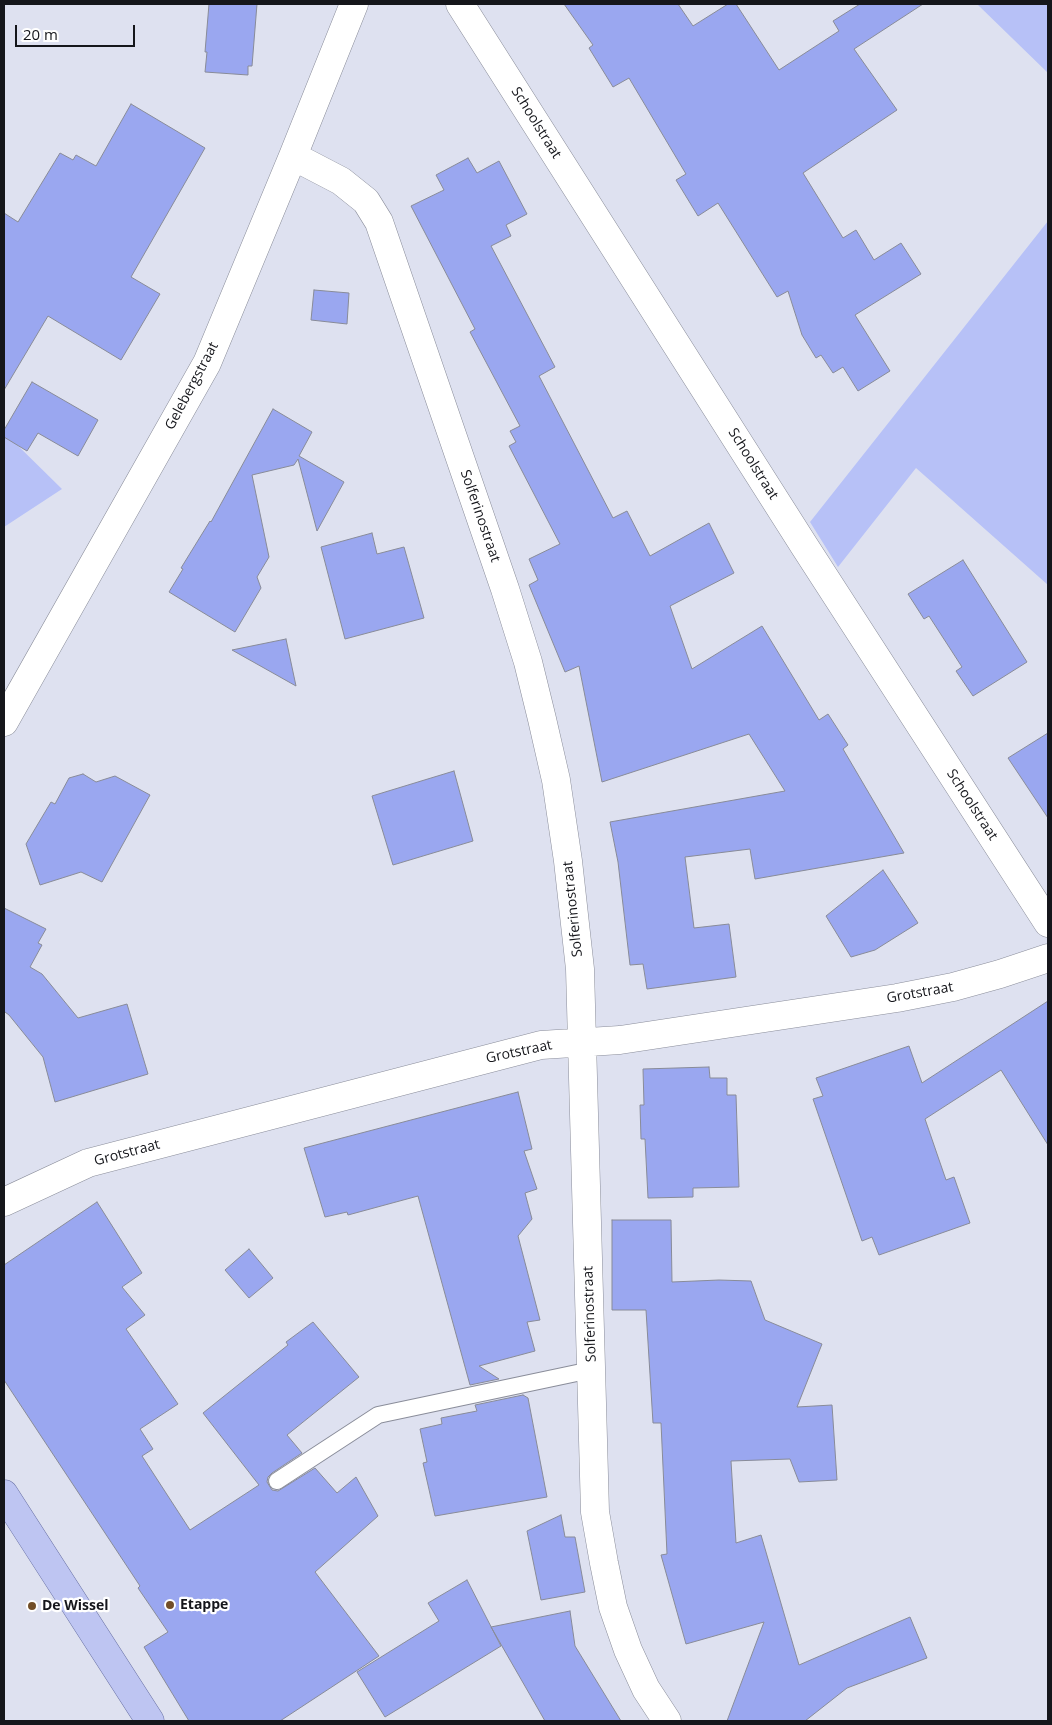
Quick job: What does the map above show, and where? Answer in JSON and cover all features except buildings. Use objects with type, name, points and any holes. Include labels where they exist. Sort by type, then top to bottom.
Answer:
[{"type":"main road","points":[[4,1494],[150,1721]]},
{"type":"street","name":"Gelebergstraat","points":[[4,722],[207,363],[354,4]]},
{"type":"street","name":"Schoolstraat","points":[[460,4],[1048,924]]},
{"type":"street","name":"Solferinostraat","points":[[293,156],[342,181],[366,201],[378,222],[505,589],[528,662],[556,780],[568,861],[580,969],[595,1512],[614,1606],[628,1650],[646,1689],[667,1721]]},
{"type":"street","name":"Grotstraat","points":[[4,1202],[88,1163],[541,1045],[620,1040],[897,998],[953,987],[1048,958]]},
{"type":"lane","points":[[277,1481],[378,1415],[591,1370]]},
{"type":"shaded area","points":[[977,4],[1048,4],[1048,73]]},
{"type":"shaded area","points":[[1048,221],[1048,585],[916,468],[838,567],[810,522]]},
{"type":"shaded area","points":[[4,432],[62,489],[4,527]]},
{"type":"place","name":"Etappe","points":[[170,1605]]},
{"type":"place","name":"De Wissel","points":[[32,1606]]}]
